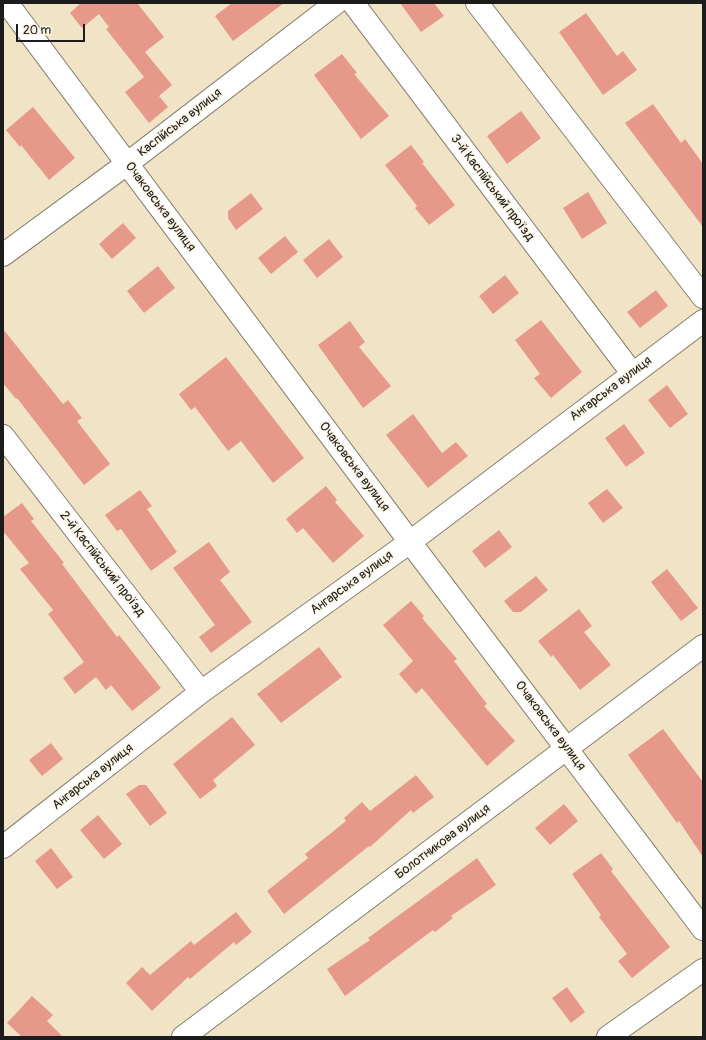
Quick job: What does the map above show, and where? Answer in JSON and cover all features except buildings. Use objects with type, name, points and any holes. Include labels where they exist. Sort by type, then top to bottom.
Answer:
[{"type":"street","name":"Очаковська вулиця","points":[[8,3],[410,542],[568,749],[703,930]]},
{"type":"street","name":"Каспійська вулиця","points":[[3,255],[128,164],[336,3]]},
{"type":"street","name":"3-й Каспійський проїзд","points":[[353,3],[632,373]]},
{"type":"street","points":[[478,3],[703,296]]},
{"type":"street","name":"Ангарська вулиця","points":[[3,847],[200,692],[410,542],[632,373],[703,321]]},
{"type":"street","name":"2-й Каспійський проїзд","points":[[3,436],[200,692]]},
{"type":"street","name":"Болотникова вулиця","points":[[183,1037],[703,646]]},
{"type":"street","points":[[608,1037],[703,970]]}]
